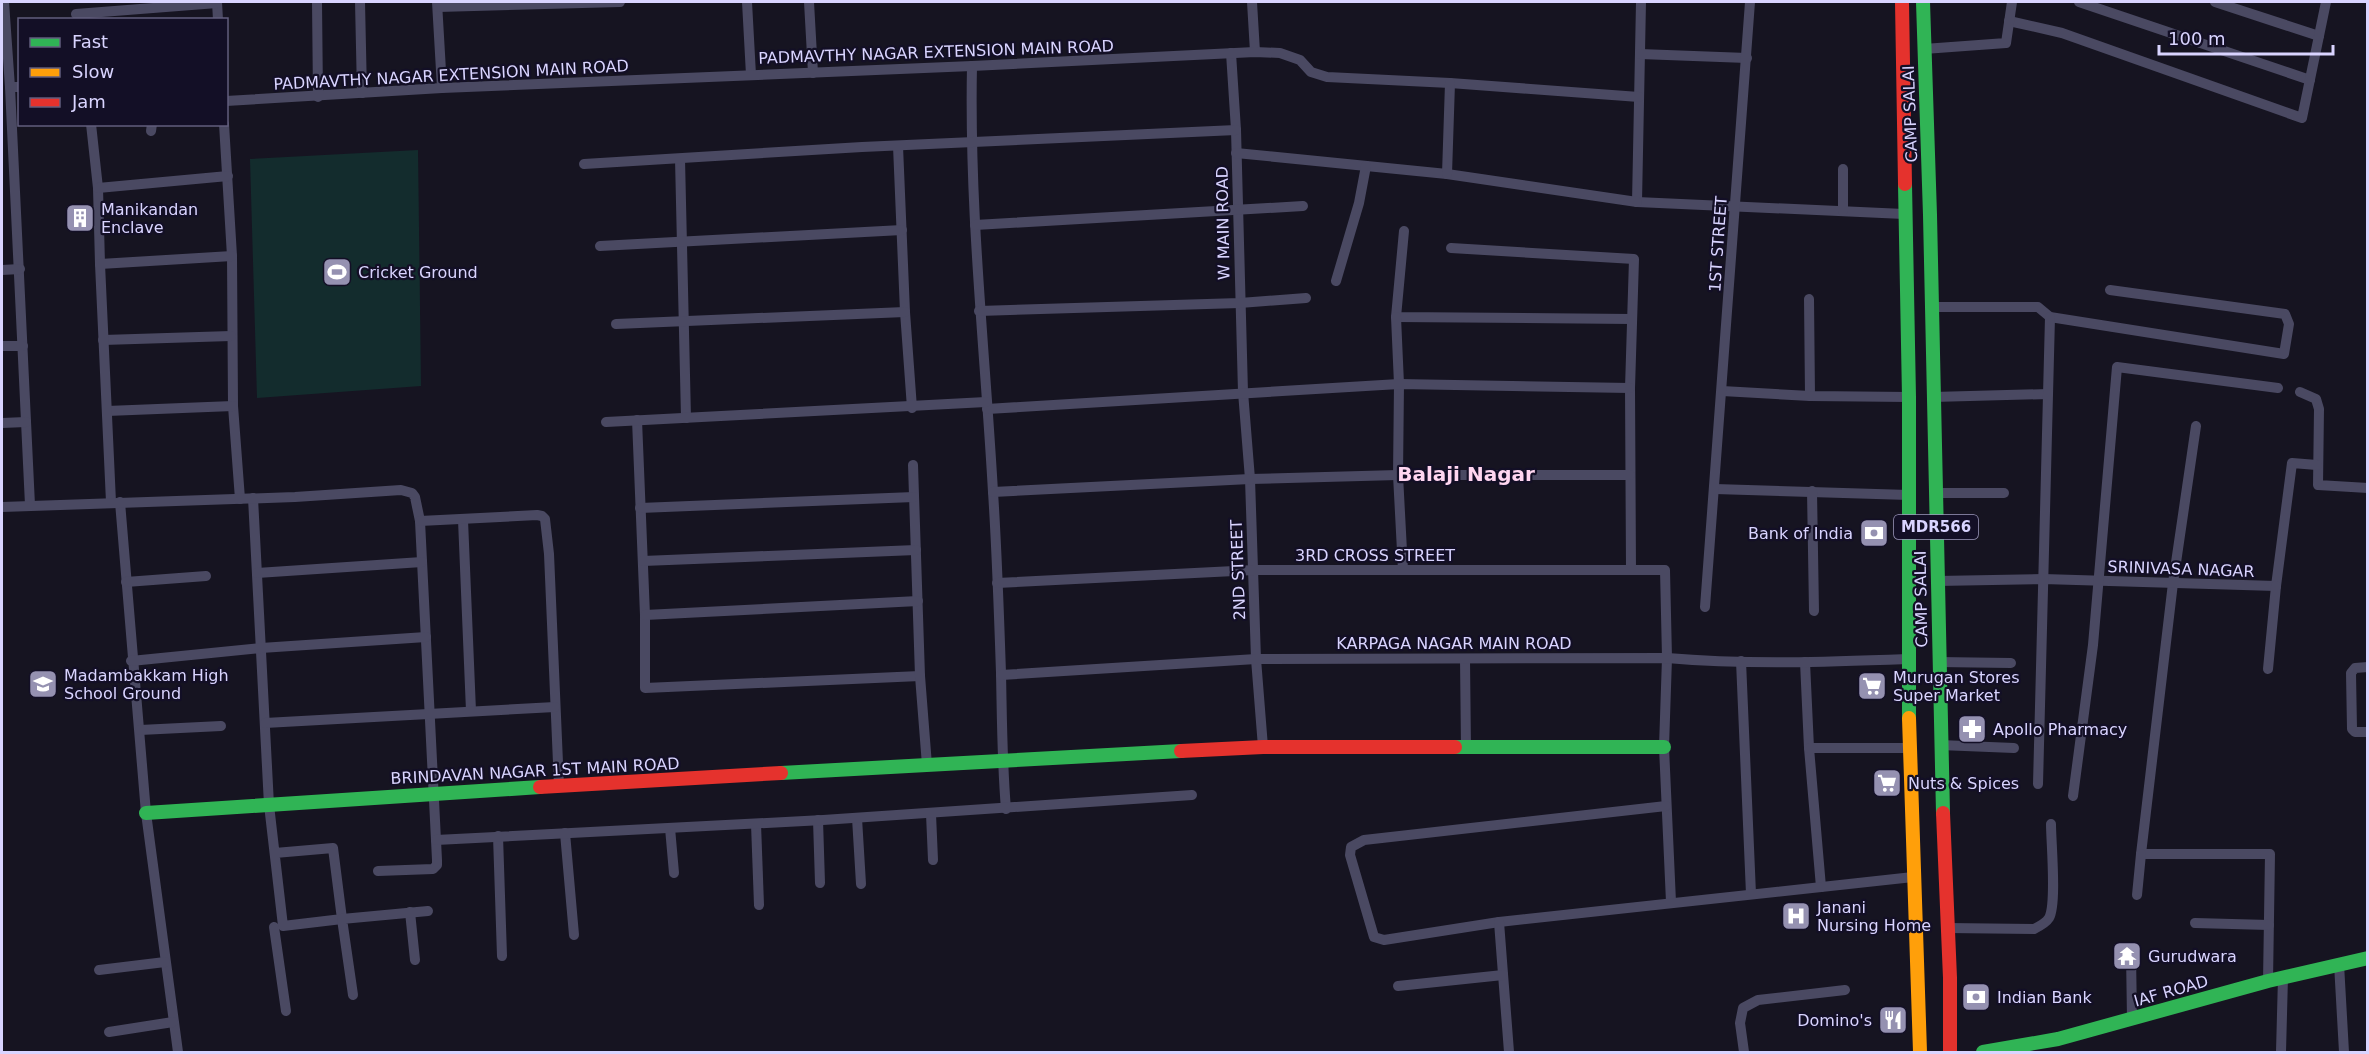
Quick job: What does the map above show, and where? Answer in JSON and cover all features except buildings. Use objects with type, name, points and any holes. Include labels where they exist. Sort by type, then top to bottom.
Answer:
[{"type":"main road","name":"CAMP SALAI","points":[[1902,2],[1909,397],[1909,748],[1920,1053]]},
{"type":"main road","name":"CAMP SALAI","points":[[1923,2],[1940,745],[1950,1053]]},
{"type":"main road","name":"BRINDAVAN NAGAR 1ST MAIN ROAD","points":[[146,813],[434,793],[1263,747],[1664,747]]},
{"type":"main road","name":"IAF ROAD","points":[[1983,1053],[2058,1039],[2283,977],[2367,958]]},
{"type":"street","points":[[4,2],[15,87],[14,189],[20,269],[30,506]]},
{"type":"street","points":[[76,14],[217,2],[218,18]]},
{"type":"street","points":[[317,2],[318,97]]},
{"type":"street","points":[[360,2],[362,93]]},
{"type":"street","points":[[442,88],[437,4],[620,2]]},
{"type":"street","points":[[747,2],[751,75]]},
{"type":"street","points":[[809,2],[813,73]]},
{"type":"street","points":[[1252,2],[1255,52]]},
{"type":"street","points":[[1637,202],[1641,2]]},
{"type":"street","name":"1ST STREET","points":[[1715,489],[1750,2]]},
{"type":"street","points":[[1924,49],[2006,43],[2012,2]]},
{"type":"street","points":[[2079,2],[2310,80]]},
{"type":"street","points":[[2215,2],[2319,36]]},
{"type":"street","points":[[2009,21],[2062,33],[2302,118],[2326,2]]},
{"type":"street","name":"PADMAVTHY NAGAR EXTENSION MAIN ROAD","points":[[228,101],[442,88],[1255,52],[1280,53],[1300,60],[1311,72],[1327,78],[1450,83],[1640,97]]},
{"type":"street","name":"W MAIN ROAD","points":[[1232,53],[1243,392]]},
{"type":"street","points":[[1641,54],[1747,58]]},
{"type":"street","points":[[972,66],[970,143],[979,311],[993,492],[1001,675],[1002,761],[1006,809]]},
{"type":"street","points":[[1447,174],[1450,83]]},
{"type":"street","points":[[91,126],[98,188],[106,411],[126,582],[146,813],[178,1053]]},
{"type":"street","points":[[224,126],[232,256],[233,406],[240,499]]},
{"type":"street","points":[[584,164],[1236,130]]},
{"type":"street","points":[[898,146],[905,312],[912,408]]},
{"type":"street","points":[[1236,153],[1447,174],[1637,202],[1904,214]]},
{"type":"street","points":[[680,159],[686,418]]},
{"type":"street","points":[[1336,281],[1354,221],[1366,166]]},
{"type":"street","points":[[1843,168],[1843,211]]},
{"type":"street","points":[[98,188],[228,177]]},
{"type":"street","points":[[2,190],[14,189]]},
{"type":"street","points":[[975,225],[1303,206]]},
{"type":"street","points":[[600,246],[902,230]]},
{"type":"street","points":[[1403,570],[1398,475],[1399,384],[1395,317],[1404,231]]},
{"type":"street","points":[[1450,248],[1634,260],[1630,388],[1631,570]]},
{"type":"street","points":[[100,264],[232,256]]},
{"type":"street","points":[[2,270],[20,269]]},
{"type":"street","points":[[1931,307],[2038,308],[2050,318],[2284,354],[2289,324],[2285,314],[2110,290]]},
{"type":"street","points":[[979,311],[1240,303],[1306,298]]},
{"type":"street","points":[[1809,299],[1810,396]]},
{"type":"street","points":[[616,324],[905,312]]},
{"type":"street","points":[[1395,317],[1632,319]]},
{"type":"street","points":[[2038,784],[2050,318]]},
{"type":"street","points":[[104,340],[231,336]]},
{"type":"street","points":[[2,346],[23,346]]},
{"type":"street","points":[[2073,796],[2099,581],[2117,367],[2278,388]]},
{"type":"street","points":[[606,422],[987,406],[1399,384],[1630,388]]},
{"type":"street","points":[[1722,391],[1810,396],[1909,397]]},
{"type":"street","name":"2ND STREET","points":[[1243,392],[1250,479],[1256,659],[1263,747]]},
{"type":"street","points":[[2300,392],[2311,394],[2316,399],[2319,409],[2318,485],[2367,488]]},
{"type":"street","points":[[1933,397],[2048,394]]},
{"type":"street","points":[[106,411],[233,406]]},
{"type":"street","points":[[637,420],[645,615],[645,688],[920,676]]},
{"type":"street","points":[[2,423],[26,422]]},
{"type":"street","points":[[2137,895],[2173,583],[2196,426]]},
{"type":"street","name":"SRINIVASA NAGAR","points":[[1937,582],[2043,579],[2276,586],[2292,464],[2318,465]]},
{"type":"street","points":[[913,465],[920,676],[927,765]]},
{"type":"street","points":[[993,492],[1250,479],[1398,475],[1630,475]]},
{"type":"street","points":[[1705,607],[1715,489],[1909,495]]},
{"type":"street","points":[[2,507],[409,491],[415,497],[420,521],[437,865],[433,869],[378,871]]},
{"type":"street","points":[[1812,491],[1814,611]]},
{"type":"street","points":[[1935,493],[2004,493]]},
{"type":"street","points":[[640,508],[914,497]]},
{"type":"street","points":[[253,498],[269,805],[275,853],[273,927],[286,1011]]},
{"type":"street","points":[[420,521],[537,515],[545,519],[549,554],[559,786]]},
{"type":"street","points":[[463,520],[471,711]]},
{"type":"street","points":[[643,561],[916,549]]},
{"type":"street","points":[[257,573],[422,562]]},
{"type":"street","name":"3RD CROSS STREET","points":[[997,583],[1254,570],[1665,570],[1667,658]]},
{"type":"street","points":[[126,582],[206,576]]},
{"type":"street","points":[[2268,669],[2276,586]]},
{"type":"street","points":[[645,615],[918,601]]},
{"type":"street","points":[[131,660],[261,648],[426,637]]},
{"type":"street","points":[[1667,658],[1664,747],[1671,902]]},
{"type":"street","name":"KARPAGA NAGAR MAIN ROAD","points":[[1001,675],[1256,659],[1667,658],[1805,662],[1908,659]]},
{"type":"street","points":[[1465,659],[1466,748]]},
{"type":"street","points":[[1741,661],[1751,894]]},
{"type":"street","points":[[1805,662],[1809,748],[1821,887]]},
{"type":"street","points":[[1938,662],[2011,663]]},
{"type":"street","points":[[2367,667],[2355,669],[2351,673],[2352,729],[2355,732],[2367,732]]},
{"type":"street","points":[[265,723],[555,707]]},
{"type":"street","points":[[140,730],[221,726]]},
{"type":"street","points":[[1940,745],[2014,748]]},
{"type":"street","points":[[1809,748],[1909,748]]},
{"type":"street","points":[[436,840],[931,814],[1192,795]]},
{"type":"street","points":[[1666,806],[1364,840],[1351,847],[1350,855],[1374,937],[1378,940],[1499,922],[1671,902],[1913,878]]},
{"type":"street","points":[[931,814],[933,860]]},
{"type":"street","points":[[857,818],[861,884]]},
{"type":"street","points":[[818,820],[820,883]]},
{"type":"street","points":[[756,824],[759,905]]},
{"type":"street","points":[[1947,928],[2034,929],[2043,925],[2049,918],[2052,904],[2051,825]]},
{"type":"street","points":[[670,828],[674,873]]},
{"type":"street","points":[[565,833],[574,935]]},
{"type":"street","points":[[498,837],[501,956]]},
{"type":"street","points":[[275,853],[333,848],[353,994]]},
{"type":"street","points":[[2141,854],[2270,854],[2268,981]]},
{"type":"street","points":[[273,927],[428,911]]},
{"type":"street","points":[[410,912],[415,960]]},
{"type":"street","points":[[1499,922],[1509,1053]]},
{"type":"street","points":[[2195,923],[2269,925]]},
{"type":"street","points":[[2131,953],[2132,1019]]},
{"type":"street","points":[[99,970],[165,963]]},
{"type":"street","points":[[2339,964],[2344,1053]]},
{"type":"street","points":[[1398,986],[1503,975]]},
{"type":"street","points":[[2281,1053],[2283,977]]},
{"type":"street","points":[[1744,1053],[1740,1023],[1743,1008],[1747,1004],[1758,1000],[1845,990]]},
{"type":"street","points":[[109,1032],[173,1022]]},
{"type":"green space","name":"Cricket Ground","points":[[418,150],[421,386],[257,398],[250,159]]},
{"type":"traffic: fast","points":[[1923,2],[1943,813]]},
{"type":"traffic: fast","points":[[1905,184],[1909,397],[1909,718]]},
{"type":"traffic: fast","points":[[1455,747],[1664,747]]},
{"type":"traffic: fast","points":[[781,773],[1181,751]]},
{"type":"traffic: fast","points":[[146,813],[540,787]]},
{"type":"traffic: fast","points":[[1983,1052],[2058,1039],[2268,981],[2368,958]]},
{"type":"traffic: slow","points":[[1909,718],[1920,1052]]},
{"type":"traffic: jam","points":[[1902,2],[1905,184]]},
{"type":"traffic: jam","points":[[1181,751],[1263,747],[1455,747]]},
{"type":"traffic: jam","points":[[540,787],[781,773]]},
{"type":"traffic: jam","points":[[1943,813],[1950,978],[1950,1052]]},
{"type":"place","name":"Manikandan Enclave","points":[[80,218]]},
{"type":"place","name":"Cricket Ground","points":[[337,272]]},
{"type":"place","name":"Bank of India","points":[[1874,533]]},
{"type":"place","name":"Madambakkam High School Ground","points":[[43,684]]},
{"type":"place","name":"Murugan Stores Super Market","points":[[1872,686]]},
{"type":"place","name":"Apollo Pharmacy","points":[[1972,729]]},
{"type":"place","name":"Nuts & Spices","points":[[1887,783]]},
{"type":"place","name":"Janani Nursing Home","points":[[1796,916]]},
{"type":"place","name":"Gurudwara","points":[[2127,956]]},
{"type":"place","name":"Indian Bank","points":[[1976,997]]},
{"type":"place","name":"Domino's","points":[[1893,1020]]},
{"type":"district","name":"Balaji Nagar","points":[[1466,474]]}]
